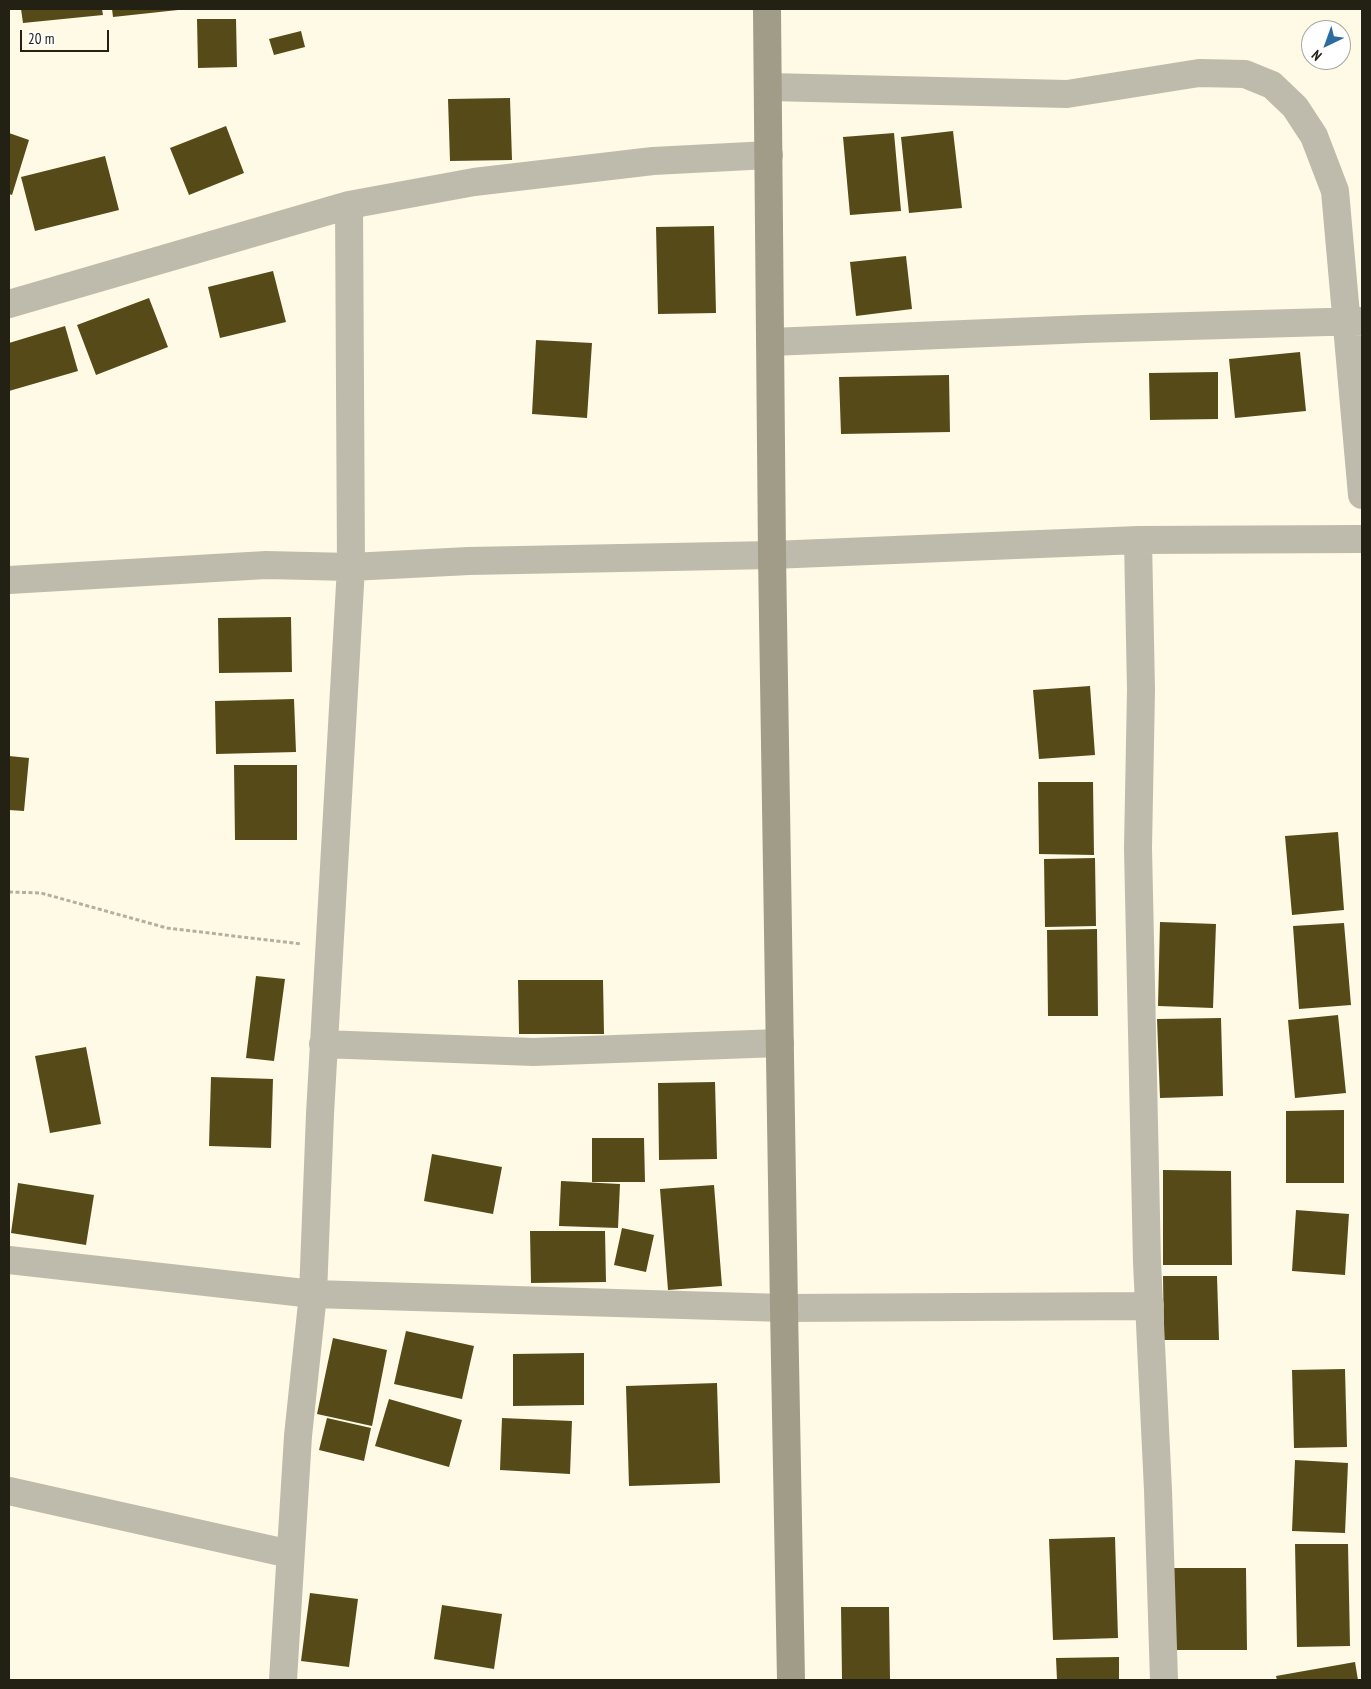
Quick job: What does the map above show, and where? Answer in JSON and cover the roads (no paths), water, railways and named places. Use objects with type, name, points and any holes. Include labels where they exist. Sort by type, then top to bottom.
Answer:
[{"type":"main road","points":[[767,9],[772,555],[791,1680]]},
{"type":"street","points":[[768,87],[1067,94],[1199,73],[1245,74],[1272,86],[1295,107],[1314,136],[1335,191],[1354,321],[1362,496]]},
{"type":"street","points":[[9,304],[349,205],[474,182],[653,161],[769,155]]},
{"type":"street","points":[[283,1680],[298,1436],[314,1294],[324,1044],[351,567],[349,205]]},
{"type":"street","points":[[771,342],[1085,329],[1354,321]]},
{"type":"street","points":[[9,580],[266,565],[351,567],[469,561],[772,555],[1138,540],[1362,539]]},
{"type":"street","points":[[1138,540],[1141,690],[1138,848],[1150,1306],[1164,1680]]},
{"type":"street","points":[[324,1044],[533,1052],[780,1043]]},
{"type":"street","points":[[9,1260],[314,1294],[784,1308],[1150,1306]]},
{"type":"street","points":[[9,1491],[290,1554]]}]
